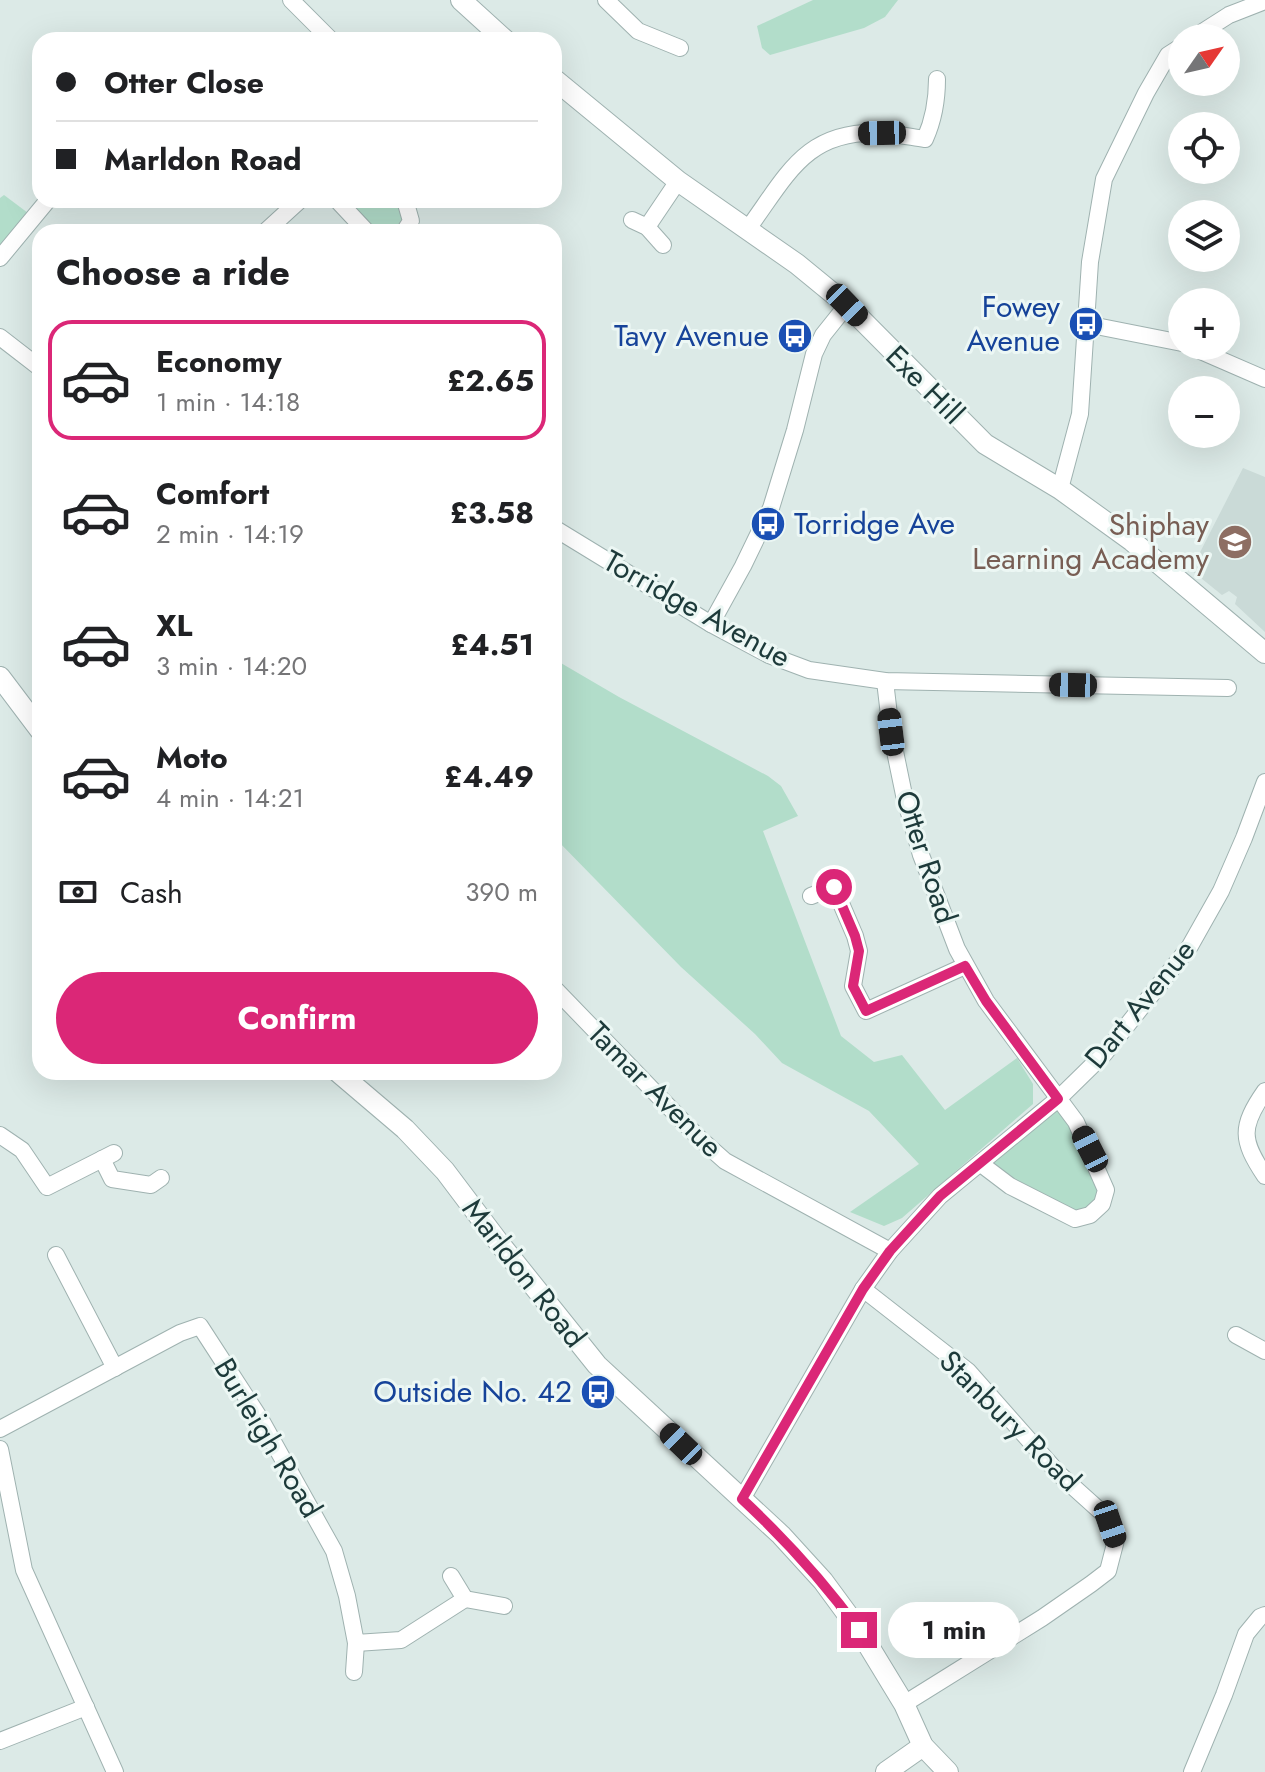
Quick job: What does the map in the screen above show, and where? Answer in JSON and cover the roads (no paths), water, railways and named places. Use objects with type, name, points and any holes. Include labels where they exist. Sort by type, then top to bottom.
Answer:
[{"type":"street","points":[[291,0],[323,32]]},
{"type":"street","points":[[461,0],[496,32]]},
{"type":"street","points":[[606,0],[638,31],[680,48]]},
{"type":"street","points":[[1215,24],[1265,1]]},
{"type":"street","points":[[1060,489],[1080,414],[1090,262],[1104,179],[1168,55]]},
{"type":"street","points":[[747,230],[802,156],[817,144],[848,134],[882,133],[925,139],[935,111],[937,79]]},
{"type":"street","name":"Exe Hill","points":[[562,86],[678,181],[797,264],[847,305],[985,444],[1060,489],[1132,541],[1265,653]]},
{"type":"street","points":[[663,245],[639,224],[678,181]]},
{"type":"street","points":[[0,258],[41,208]]},
{"type":"street","points":[[274,224],[291,208]]},
{"type":"street","points":[[344,208],[360,224]]},
{"type":"street","points":[[711,624],[771,508],[814,354],[823,335],[847,305]]},
{"type":"street","points":[[1086,324],[1168,340]]},
{"type":"street","points":[[0,337],[32,362]]},
{"type":"street","points":[[1221,360],[1265,379]]},
{"type":"street","name":"Torridge Avenue","points":[[562,533],[711,624],[769,655],[809,670],[885,681],[1228,688]]},
{"type":"street","points":[[0,677],[32,719]]},
{"type":"street","name":"Otter Road","points":[[885,681],[891,732],[904,795],[921,855],[965,966],[986,1001],[1076,1122],[1106,1190],[1102,1204],[1090,1215],[1075,1219],[1010,1186],[981,1164]]},
{"type":"street","name":"Dart Avenue","points":[[742,1499],[863,1289],[890,1251],[940,1196],[1058,1099],[1105,1053],[1190,946],[1221,891],[1265,782]]},
{"type":"street","points":[[811,896],[834,887],[859,951],[853,986],[866,1011],[965,966]]},
{"type":"street","name":"Tamar Avenue","points":[[562,996],[725,1161],[890,1251]]},
{"type":"street","name":"Marldon Road","points":[[347,1080],[405,1129],[445,1171],[597,1365],[781,1535],[823,1581],[859,1630],[904,1704],[923,1746],[948,1772]]},
{"type":"street","points":[[1265,1091],[1253,1108],[1245,1129],[1249,1152],[1265,1176]]},
{"type":"street","points":[[0,1135],[22,1150],[47,1187],[108,1156],[112,1179],[151,1185],[161,1178]]},
{"type":"street","points":[[56,1255],[115,1368]]},
{"type":"street","name":"Stanbury Road","points":[[863,1289],[968,1371],[1059,1474],[1109,1519],[1116,1540],[1108,1571],[1042,1618],[904,1704]]},
{"type":"street","name":"Burleigh Road","points":[[0,1429],[180,1333],[200,1326],[261,1420],[334,1551],[356,1643],[354,1672]]},
{"type":"street","points":[[1236,1335],[1265,1351]]},
{"type":"street","points":[[0,1449],[24,1570],[115,1772]]},
{"type":"street","points":[[451,1576],[465,1599]]},
{"type":"street","points":[[356,1643],[401,1640],[465,1599],[504,1606]]},
{"type":"street","points":[[1192,1772],[1246,1634],[1265,1615]]},
{"type":"street","points":[[0,1741],[86,1707]]},
{"type":"street","points":[[886,1772],[923,1746]]},
{"type":"place","name":"Fowey Avenue","points":[[1086,324]]},
{"type":"place","name":"Tavy Avenue","points":[[795,336]]},
{"type":"place","name":"Torridge Ave","points":[[768,524]]},
{"type":"place","name":"Shiphay Learning Academy","points":[[1235,542]]},
{"type":"place","name":"Outside No. 42","points":[[598,1392]]}]
